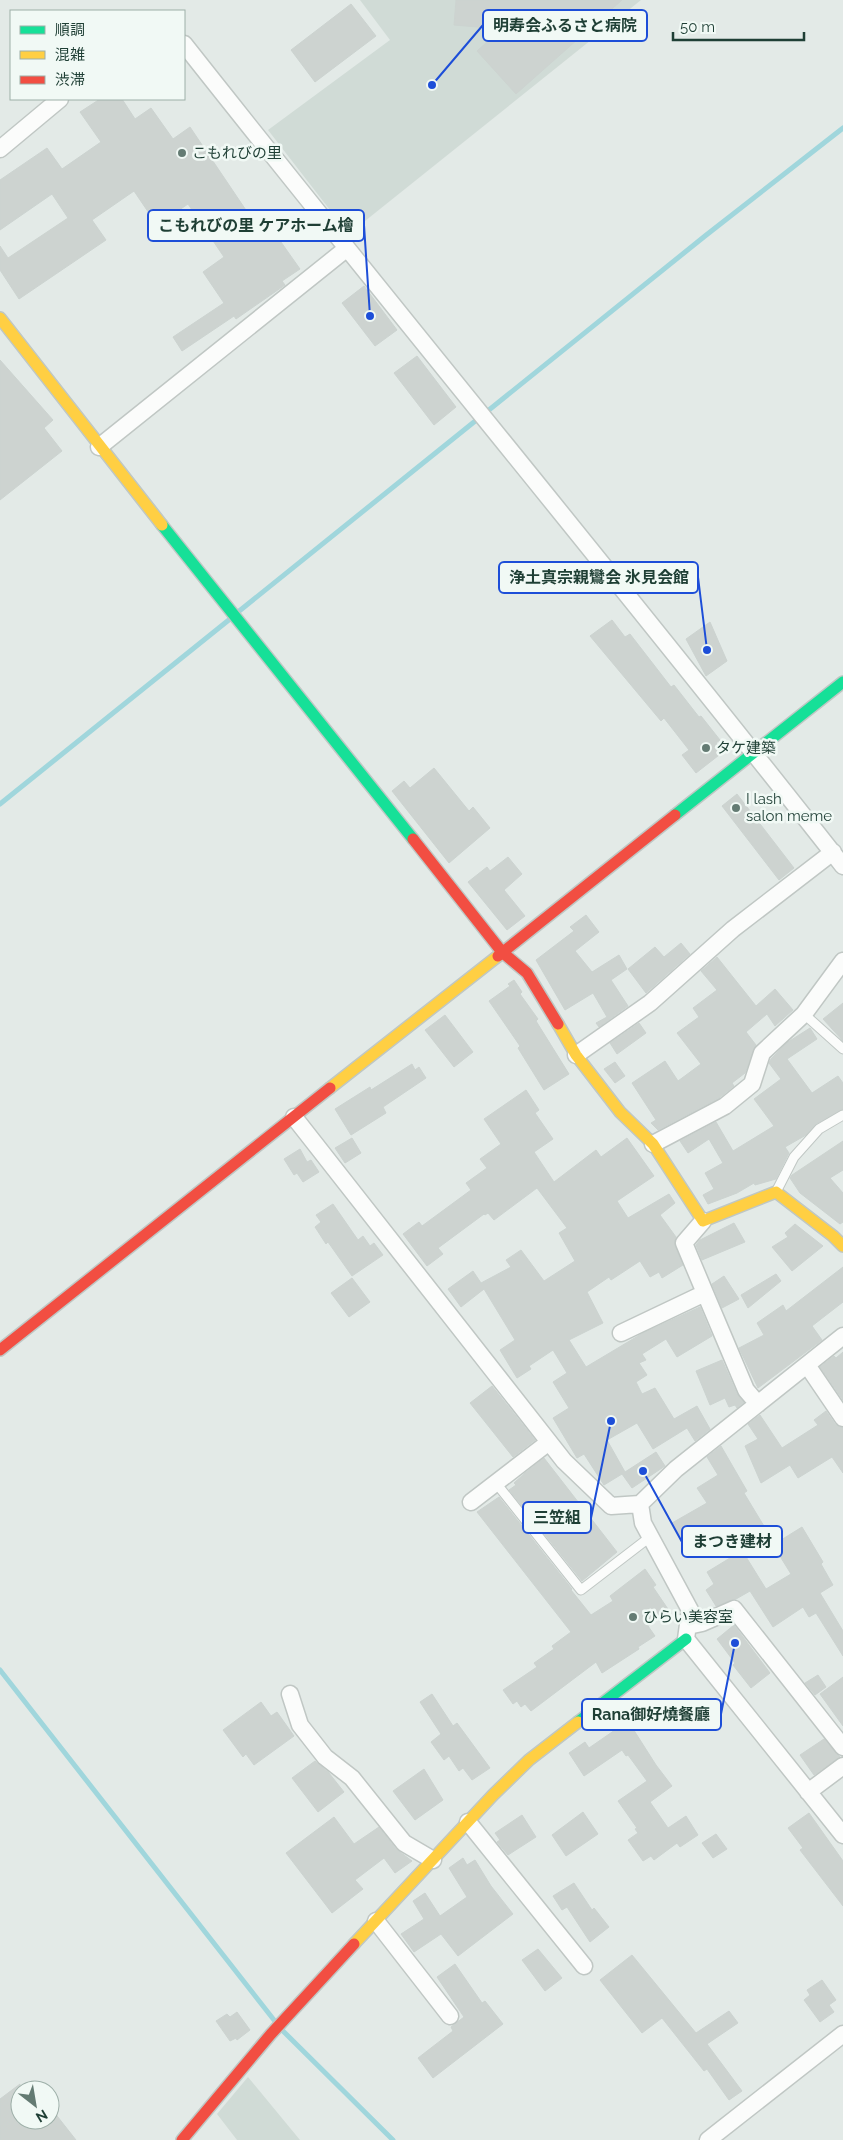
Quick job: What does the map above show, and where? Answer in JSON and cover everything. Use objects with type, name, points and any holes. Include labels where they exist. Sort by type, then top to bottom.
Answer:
[{"type":"street","points":[[185,45],[346,249],[483,415],[843,866]]},
{"type":"street","points":[[0,149],[59,100]]},
{"type":"street","points":[[99,448],[346,249]]},
{"type":"street","points":[[0,318],[99,448],[372,787],[502,952],[527,973],[576,1056],[620,1112],[653,1144],[704,1221]]},
{"type":"street","points":[[0,1350],[843,682]]},
{"type":"street","points":[[576,1056],[650,1003],[733,929],[833,852]]},
{"type":"street","points":[[653,1144],[725,1106],[752,1084],[762,1053],[804,1014],[843,961]]},
{"type":"street","points":[[294,1117],[549,1442],[564,1460],[611,1506],[640,1504],[676,1469],[843,1336]]},
{"type":"street","points":[[758,1404],[746,1390],[684,1243],[704,1221],[776,1192],[833,1236],[843,1246]]},
{"type":"street","points":[[621,1333],[705,1293]]},
{"type":"street","points":[[807,1365],[843,1418]]},
{"type":"street","points":[[471,1502],[549,1442]]},
{"type":"street","points":[[640,1504],[643,1523],[690,1610],[687,1632],[808,1792],[843,1835]]},
{"type":"street","points":[[182,2140],[271,2034],[468,1822],[530,1760],[687,1632],[734,1609],[843,1747]]},
{"type":"street","points":[[290,1694],[300,1725],[325,1757],[352,1778],[404,1843],[432,1860]]},
{"type":"street","points":[[808,1792],[843,1766]]},
{"type":"street","points":[[468,1822],[584,1966]]},
{"type":"street","points":[[376,1921],[450,2016]]},
{"type":"street","points":[[708,2140],[843,2034]]},
{"type":"lane","points":[[804,1014],[843,1049]]},
{"type":"lane","points":[[776,1192],[794,1157],[819,1130],[843,1115]]},
{"type":"lane","points":[[496,1483],[581,1590],[650,1537]]},
{"type":"shaded area","points":[[360,0],[641,0],[355,229],[347,232],[268,130],[390,40]]},
{"type":"shaded area","points":[[248,2077],[300,2140],[237,2140],[217,2114]]},
{"type":"building","points":[[456,0],[622,0],[516,94],[477,51],[502,29],[454,25]]},
{"type":"building","points":[[351,4],[376,36],[315,82],[291,50]]},
{"type":"building","points":[[98,100],[123,100],[135,119],[151,108],[173,139],[190,127],[260,231],[269,225],[300,269],[282,281],[285,285],[236,319],[234,316],[182,351],[173,337],[224,303],[203,272],[224,257],[188,204],[157,225],[134,191],[92,220],[106,240],[19,299],[0,270],[0,246],[8,258],[68,218],[52,194],[0,230],[0,180],[47,148],[62,169],[101,142],[80,112]]},
{"type":"building","points":[[364,286],[397,330],[375,346],[342,303]]},
{"type":"building","points":[[417,356],[456,407],[434,425],[394,373]]},
{"type":"building","points":[[0,360],[53,420],[44,428],[62,451],[0,500]]},
{"type":"building","points":[[612,620],[625,637],[630,634],[671,687],[674,685],[720,740],[716,743],[723,752],[696,773],[682,755],[689,750],[664,718],[661,721],[590,636]]},
{"type":"building","points":[[710,622],[727,661],[706,676],[686,639]]},
{"type":"building","points":[[434,768],[469,811],[473,807],[490,828],[449,863],[392,791],[404,781],[410,788]]},
{"type":"building","points":[[737,794],[794,868],[779,880],[722,806]]},
{"type":"building","points":[[508,857],[522,874],[504,890],[525,916],[507,930],[468,882],[487,867],[490,871]]},
{"type":"building","points":[[586,915],[599,932],[575,951],[592,972],[619,955],[627,969],[611,980],[628,1006],[599,1027],[596,1023],[607,1017],[593,993],[565,1010],[536,960],[574,931],[570,927]]},
{"type":"building","points":[[681,943],[690,954],[646,993],[628,969],[655,947],[664,957]]},
{"type":"building","points":[[717,957],[756,1006],[775,989],[793,1010],[775,1026],[767,1014],[746,1032],[756,1045],[745,1073],[732,1083],[734,1086],[719,1098],[658,1130],[651,1123],[656,1120],[632,1083],[665,1061],[678,1081],[701,1064],[677,1033],[699,1017],[693,1008],[717,990],[701,971]]},
{"type":"building","points":[[514,980],[522,992],[520,994],[538,1019],[536,1021],[569,1074],[544,1090],[518,1048],[520,1046],[489,1001],[510,986],[508,984]]},
{"type":"building","points":[[843,1003],[843,1041],[823,1019]]},
{"type":"building","points":[[445,1015],[473,1052],[454,1067],[425,1030]]},
{"type":"building","points":[[639,1023],[646,1033],[617,1054],[610,1043]]},
{"type":"building","points":[[810,1028],[817,1039],[787,1059],[812,1093],[838,1076],[843,1083],[843,1109],[816,1124],[806,1135],[785,1147],[789,1153],[776,1179],[755,1185],[754,1183],[737,1193],[708,1204],[703,1195],[714,1189],[705,1173],[723,1163],[709,1139],[688,1153],[680,1141],[716,1122],[733,1151],[774,1126],[754,1099],[781,1079],[769,1063],[771,1059],[788,1042]]},
{"type":"building","points":[[615,1062],[625,1076],[615,1083],[604,1069]]},
{"type":"building","points":[[412,1064],[415,1070],[419,1067],[426,1078],[383,1107],[386,1113],[351,1135],[335,1109],[370,1087],[371,1090]]},
{"type":"building","points":[[526,1090],[539,1110],[535,1113],[553,1139],[534,1152],[554,1182],[596,1150],[601,1157],[627,1138],[654,1176],[617,1201],[628,1218],[669,1194],[675,1203],[660,1215],[676,1237],[675,1246],[683,1265],[662,1278],[659,1272],[650,1277],[640,1261],[611,1280],[609,1277],[587,1292],[603,1323],[569,1340],[586,1367],[643,1333],[700,1307],[712,1336],[677,1357],[666,1339],[642,1354],[646,1360],[639,1363],[647,1375],[636,1382],[642,1394],[655,1388],[674,1419],[697,1406],[710,1429],[695,1441],[687,1428],[653,1449],[637,1423],[607,1440],[625,1472],[656,1452],[665,1466],[632,1488],[622,1474],[604,1485],[584,1454],[577,1458],[553,1418],[569,1408],[553,1382],[567,1373],[553,1350],[529,1366],[531,1369],[517,1378],[500,1350],[515,1340],[484,1289],[461,1307],[448,1289],[473,1271],[481,1283],[511,1267],[506,1260],[521,1250],[544,1281],[575,1261],[559,1233],[567,1228],[537,1188],[494,1220],[488,1213],[484,1214],[438,1248],[443,1254],[427,1266],[403,1234],[419,1222],[422,1226],[471,1190],[466,1183],[487,1168],[480,1159],[501,1144],[484,1119]]},
{"type":"building","points":[[352,1138],[361,1153],[345,1163],[335,1148]]},
{"type":"building","points":[[843,1141],[843,1170],[830,1178],[843,1193],[843,1222],[840,1224],[800,1193],[790,1178]]},
{"type":"building","points":[[300,1149],[307,1162],[311,1160],[319,1172],[303,1182],[297,1173],[294,1175],[284,1159]]},
{"type":"building","points":[[333,1204],[358,1240],[363,1236],[370,1246],[374,1243],[383,1255],[352,1276],[315,1227],[321,1222],[316,1215]]},
{"type":"building","points":[[734,1223],[745,1242],[702,1260],[696,1245],[700,1240]]},
{"type":"building","points":[[795,1224],[823,1246],[792,1271],[772,1247],[788,1237],[785,1233]]},
{"type":"building","points":[[843,1267],[843,1302],[812,1326],[822,1340],[758,1388],[739,1348],[764,1335],[757,1323],[783,1305],[786,1311]]},
{"type":"building","points":[[776,1274],[781,1281],[748,1308],[741,1295]]},
{"type":"building","points":[[724,1276],[739,1299],[722,1308],[712,1284]]},
{"type":"building","points":[[352,1278],[370,1302],[349,1317],[331,1293]]},
{"type":"building","points":[[843,1352],[843,1400],[820,1367],[834,1356],[836,1358]]},
{"type":"building","points":[[722,1360],[737,1394],[744,1402],[737,1408],[735,1405],[729,1407],[725,1398],[710,1405],[696,1371]]},
{"type":"building","points":[[492,1386],[535,1440],[513,1457],[470,1403]]},
{"type":"building","points":[[826,1411],[835,1424],[843,1428],[843,1473],[832,1457],[798,1478],[790,1465],[761,1483],[745,1446],[758,1439],[748,1424],[760,1415],[782,1448],[818,1425],[814,1420]]},
{"type":"building","points":[[721,1446],[747,1491],[744,1493],[770,1536],[743,1552],[766,1589],[791,1574],[773,1545],[802,1527],[823,1562],[821,1564],[833,1585],[820,1593],[843,1631],[843,1656],[816,1613],[809,1617],[803,1607],[773,1627],[750,1591],[736,1599],[716,1606],[706,1590],[714,1584],[707,1572],[730,1558],[717,1535],[695,1547],[688,1535],[681,1539],[672,1523],[707,1503],[697,1488],[718,1475],[707,1457]]},
{"type":"building","points":[[544,1458],[617,1552],[582,1581],[509,1490],[516,1485],[514,1483]]},
{"type":"building","points":[[499,1497],[591,1615],[613,1601],[610,1596],[645,1569],[656,1585],[653,1587],[670,1612],[648,1626],[655,1636],[638,1647],[639,1649],[602,1673],[596,1662],[531,1711],[525,1704],[521,1707],[517,1701],[513,1704],[503,1690],[537,1667],[534,1663],[554,1649],[552,1646],[571,1632],[477,1512]]},
{"type":"building","points":[[734,1625],[770,1673],[751,1688],[733,1665],[735,1663],[717,1639]]},
{"type":"building","points":[[818,1675],[826,1687],[815,1695],[805,1683]]},
{"type":"building","points":[[843,1677],[843,1726],[820,1694]]},
{"type":"building","points":[[432,1694],[453,1726],[457,1723],[490,1768],[472,1780],[463,1768],[459,1771],[449,1756],[444,1760],[431,1742],[441,1734],[420,1702]]},
{"type":"building","points":[[261,1702],[271,1716],[277,1712],[294,1736],[254,1765],[246,1754],[243,1757],[223,1730]]},
{"type":"building","points":[[628,1721],[672,1786],[650,1802],[668,1828],[686,1816],[698,1835],[680,1847],[677,1843],[654,1860],[651,1856],[643,1861],[628,1840],[638,1833],[635,1829],[637,1828],[618,1801],[647,1781],[628,1755],[626,1756],[622,1750],[584,1776],[569,1753],[585,1742],[589,1748]]},
{"type":"building","points":[[824,1739],[840,1757],[814,1775],[800,1755]]},
{"type":"building","points":[[315,1761],[329,1773],[344,1792],[318,1812],[292,1778]]},
{"type":"building","points":[[424,1769],[443,1800],[415,1820],[393,1791]]},
{"type":"building","points":[[583,1812],[598,1834],[566,1856],[552,1835]]},
{"type":"building","points":[[809,1813],[843,1861],[843,1906],[800,1850],[803,1848],[788,1828]]},
{"type":"building","points":[[522,1815],[536,1837],[508,1855],[497,1842],[500,1840],[495,1833]]},
{"type":"building","points":[[334,1817],[354,1844],[379,1827],[396,1849],[412,1861],[395,1873],[384,1858],[355,1880],[363,1889],[332,1913],[286,1853]]},
{"type":"building","points":[[716,1834],[727,1849],[713,1858],[702,1843]]},
{"type":"building","points":[[463,1858],[467,1865],[475,1860],[491,1886],[513,1914],[458,1956],[441,1934],[414,1952],[401,1934],[424,1919],[413,1901],[425,1893],[440,1916],[467,1897],[449,1868]]},
{"type":"building","points":[[574,1883],[592,1910],[594,1908],[609,1927],[590,1942],[567,1907],[562,1910],[553,1896]]},
{"type":"building","points":[[538,1949],[562,1978],[545,1991],[522,1960]]},
{"type":"building","points":[[632,1955],[696,2033],[729,2011],[738,2023],[707,2044],[742,2091],[729,2100],[707,2069],[704,2071],[662,2018],[642,2033],[600,1980]]},
{"type":"building","points":[[455,1964],[482,2003],[485,2001],[503,2024],[433,2078],[418,2058],[453,2031],[451,2027],[464,2017],[437,1977]]},
{"type":"building","points":[[822,1980],[836,2000],[829,2005],[834,2012],[820,2022],[804,2000],[810,1995],[807,1990]]},
{"type":"building","points":[[237,2012],[250,2030],[237,2040],[236,2038],[230,2041],[216,2021],[227,2014],[230,2017]]},
{"type":"building","points":[[10,2092],[10,2130],[60,2130],[60,2120],[76,2140],[0,2140],[0,2099]]},
{"type":"waterway","points":[[238,612],[705,236],[843,128]]},
{"type":"waterway","points":[[0,804],[230,619]]},
{"type":"waterway","points":[[0,1670],[274,2020]]},
{"type":"waterway","points":[[283,2031],[393,2140]]},
{"type":"traffic: fast","points":[[162,525],[413,839]]},
{"type":"traffic: fast","points":[[675,815],[843,682]]},
{"type":"traffic: fast","points":[[578,1722],[686,1639]]},
{"type":"traffic: slow","points":[[0,318],[162,525]]},
{"type":"traffic: slow","points":[[330,1088],[498,956]]},
{"type":"traffic: slow","points":[[558,1024],[576,1055],[620,1112],[653,1144],[703,1221],[776,1192],[833,1236],[843,1246]]},
{"type":"traffic: slow","points":[[354,1944],[493,1795],[529,1760],[578,1722]]},
{"type":"traffic: jam","points":[[498,956],[675,815]]},
{"type":"traffic: jam","points":[[413,839],[502,952],[527,973],[558,1024]]},
{"type":"traffic: jam","points":[[0,1350],[330,1088]]},
{"type":"traffic: jam","points":[[182,2140],[271,2034],[354,1944]]},
{"type":"place","name":"明寿会ふるさと病院","points":[[432,85]]},
{"type":"place","name":"こもれびの里","points":[[182,153]]},
{"type":"place","name":"こもれびの里 ケアホーム檜","points":[[370,316]]},
{"type":"place","name":"浄土真宗親鸞会 氷見会館","points":[[707,650]]},
{"type":"place","name":"タケ建築","points":[[706,748]]},
{"type":"place","name":"I lash salon meme","points":[[736,808]]},
{"type":"place","name":"三笠組","points":[[611,1421]]},
{"type":"place","name":"まつき建材","points":[[643,1471]]},
{"type":"place","name":"ひらい美容室","points":[[633,1617]]},
{"type":"place","name":"Rana御好燒餐廳","points":[[735,1643]]}]
